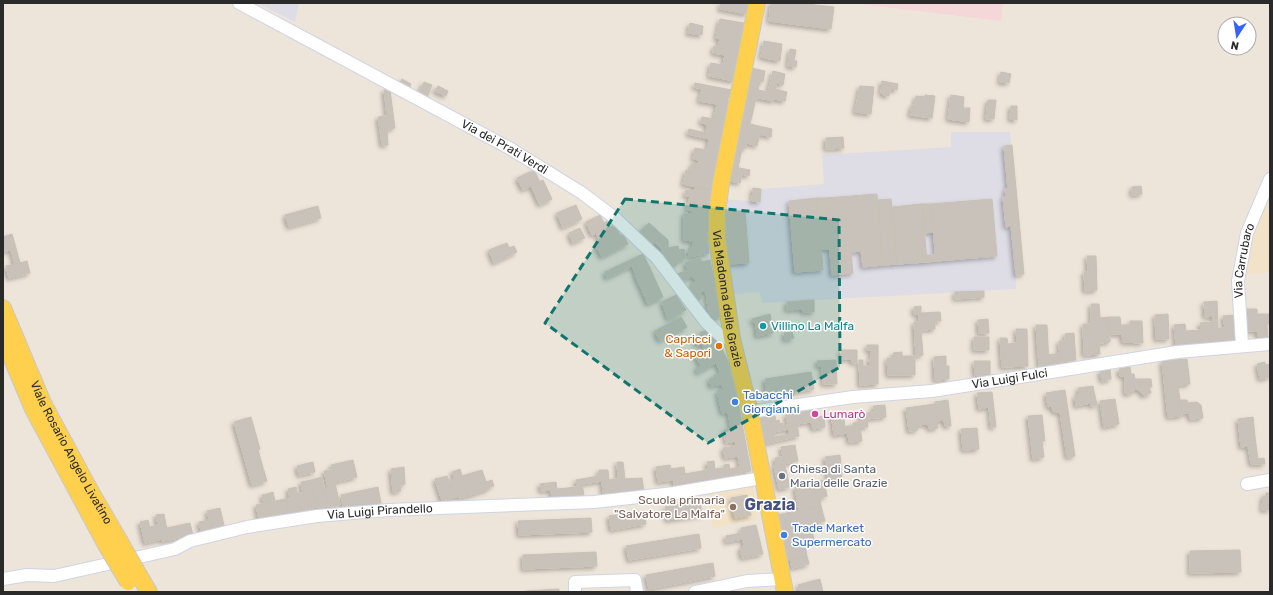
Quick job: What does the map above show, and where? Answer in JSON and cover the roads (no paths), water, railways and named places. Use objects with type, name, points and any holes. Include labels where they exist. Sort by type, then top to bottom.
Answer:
[{"type":"main road","name":"Via Madonna delle Grazie","points":[[757,3],[720,183],[717,213],[720,263],[732,339],[750,412],[784,585]]},
{"type":"main road","name":"Viale Rosario Angelo Livatino","points":[[3,308],[44,403],[90,492],[112,543]]},
{"type":"main road","name":"Viale Rosario Angelo Livatino","points":[[3,338],[33,409],[112,543],[134,584],[149,592]]},
{"type":"street","name":"Via dei Prati Verdi","points":[[239,3],[511,149],[582,193],[615,218],[657,258],[706,322],[722,337],[732,339]]},
{"type":"street","name":"Via Carrubaro","points":[[1242,345],[1238,280],[1246,233],[1270,179]]},
{"type":"street","name":"Via Luigi Fulci","points":[[750,412],[853,398],[932,391],[1177,352],[1242,345],[1270,344]]},
{"type":"street","name":"Via Luigi Pirandello","points":[[3,579],[27,575],[54,576],[175,549],[190,541],[247,527],[317,516],[389,510],[594,502],[674,493],[762,478]]},
{"type":"street","points":[[1247,484],[1270,480]]},
{"type":"street","points":[[575,592],[575,582],[635,580],[637,592]]},
{"type":"street","points":[[695,592],[747,581],[784,585]]},
{"type":"place","name":"Villino La Malfa","points":[[763,326]]},
{"type":"place","name":"Capricci & Sapori","points":[[719,346]]},
{"type":"place","name":"Tabacchi Giorgianni","points":[[735,402]]},
{"type":"place","name":"Lumarò","points":[[815,414]]},
{"type":"place","name":"Chiesa di Santa Maria delle Grazie","points":[[782,476]]},
{"type":"place","name":"Scuola primaria \"Salvatore La Malfa\"","points":[[733,507]]},
{"type":"place","name":"Trade Market Supermercato","points":[[784,535]]},
{"type":"district","name":"Grazia","points":[[770,504]]}]
